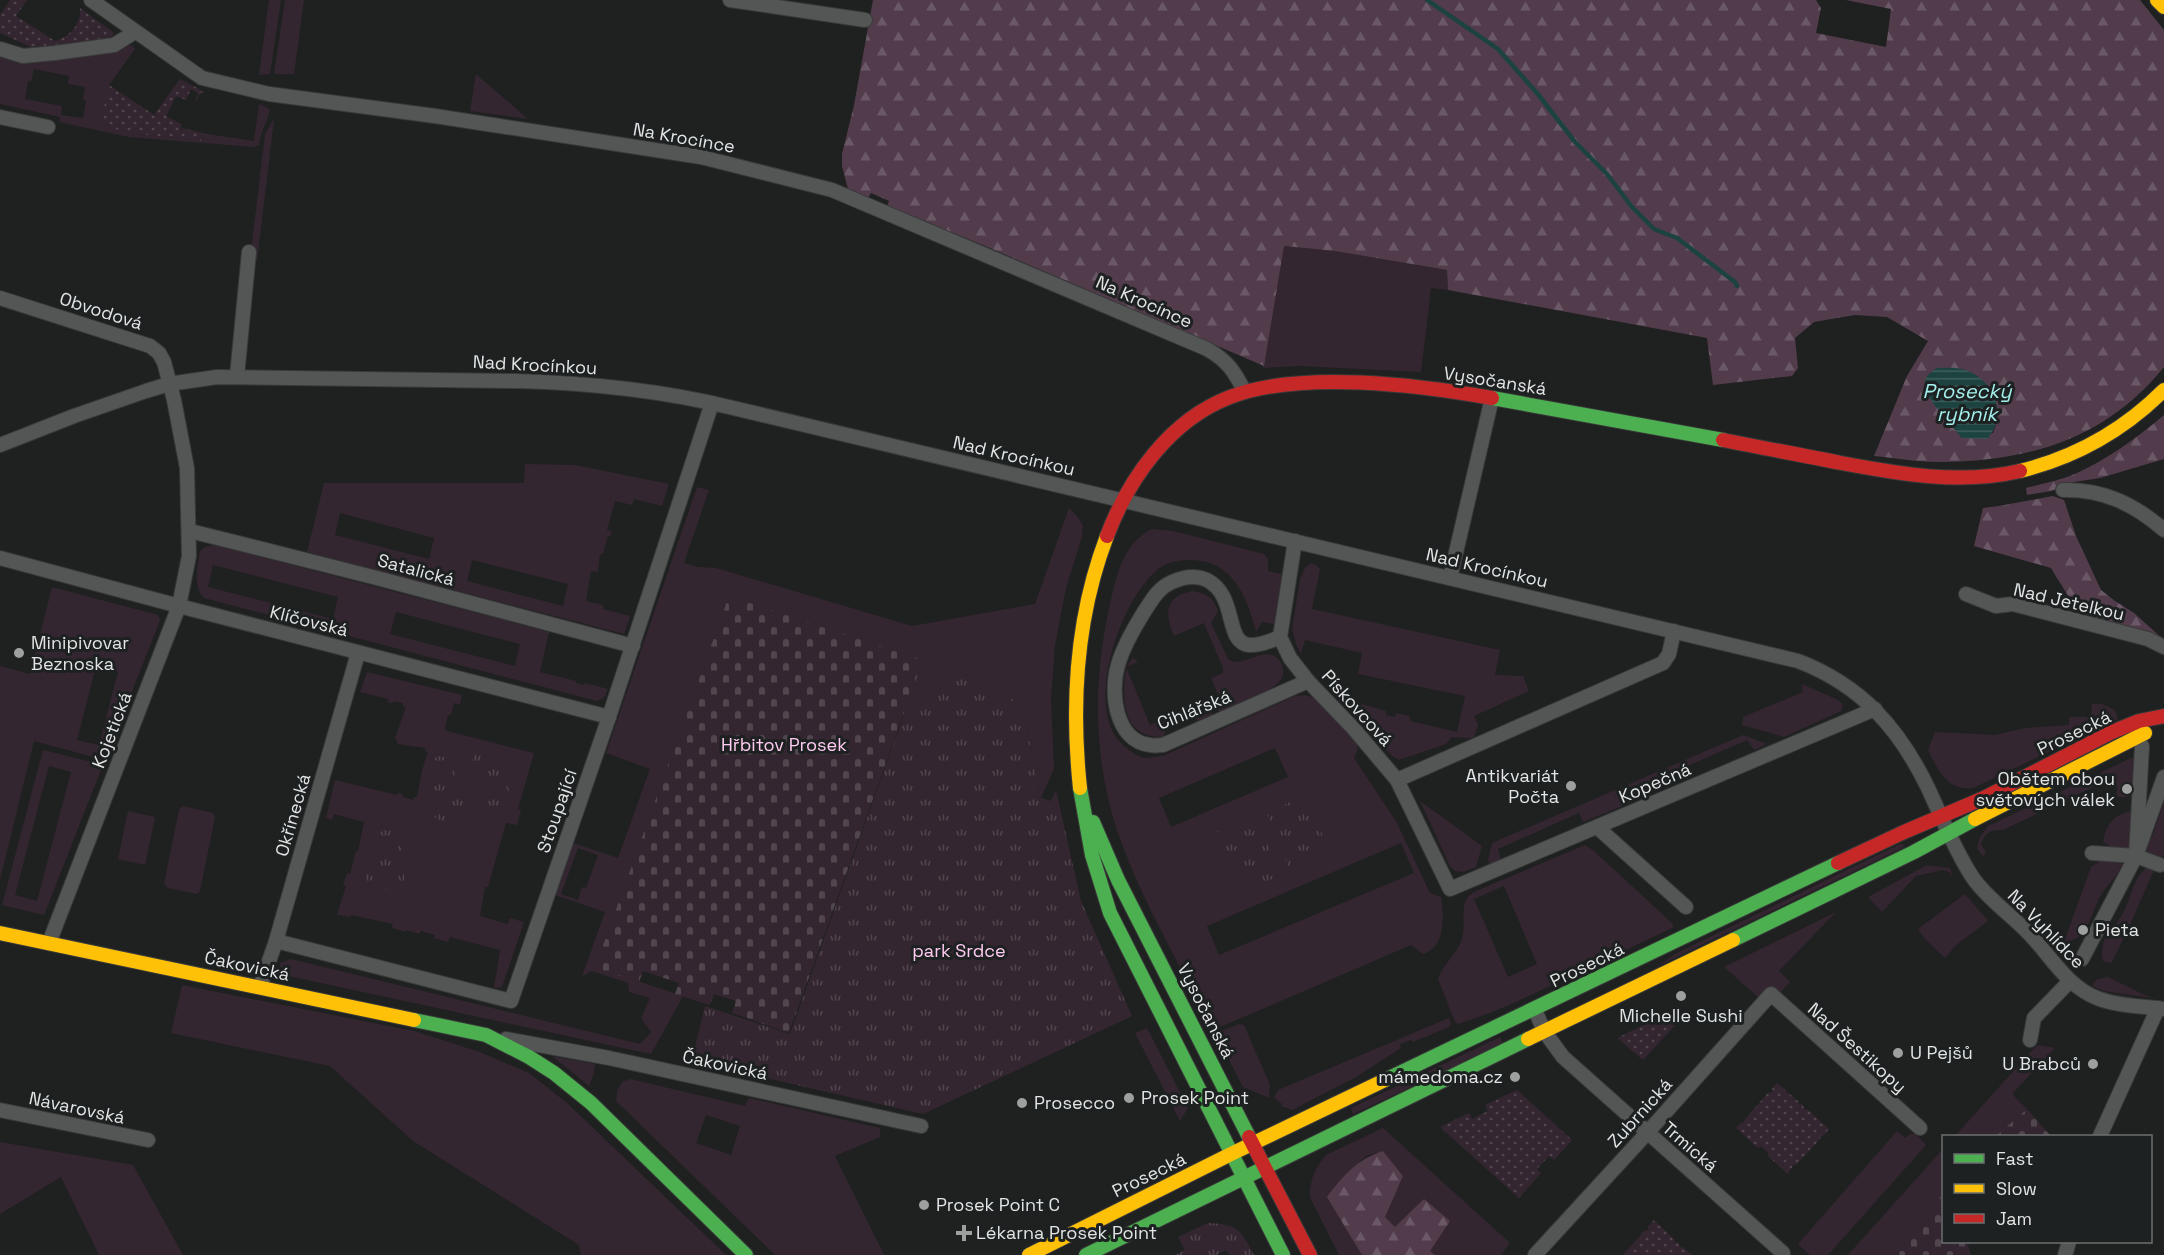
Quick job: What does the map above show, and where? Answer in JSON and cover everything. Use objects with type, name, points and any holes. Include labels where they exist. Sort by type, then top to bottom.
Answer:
[{"type":"main road","points":[[2157,0],[2164,8]]},
{"type":"main road","name":"Vysočanská","points":[[1283,1255],[1102,893],[1091,857],[1079,780],[1074,731],[1074,696],[1082,627],[1103,544],[1123,500],[1163,444],[1190,420],[1222,400],[1245,392],[1286,385],[1364,383],[1421,387],[1492,398],[1863,467],[1924,477],[1956,478],[1991,476],[2032,468],[2064,458],[2097,443],[2112,433],[2135,417],[2164,390]]},
{"type":"main road","name":"Prosecká","points":[[1029,1255],[1231,1154],[1904,832],[1942,819],[2103,737],[2155,716],[2164,716]]},
{"type":"main road","name":"Prosecká","points":[[1086,1255],[1949,834],[2121,744],[2164,725]]},
{"type":"main road","name":"Vysočanská","points":[[1079,780],[1088,809],[1119,880],[1310,1255]]},
{"type":"main road","name":"Čakovická","points":[[0,933],[486,1035],[518,1049],[569,1083],[746,1255]]},
{"type":"street","name":"Na Krocínce","points":[[91,0],[202,78],[269,94],[435,116],[701,157],[832,190],[1207,349],[1222,357],[1231,367],[1245,392]]},
{"type":"street","points":[[730,0],[865,20]]},
{"type":"street","points":[[0,49],[23,56],[55,53],[114,45],[135,32]]},
{"type":"street","points":[[0,117],[48,127]]},
{"type":"street","points":[[237,376],[249,252]]},
{"type":"street","name":"Obvodová","points":[[0,298],[150,346],[159,353],[164,362],[170,384]]},
{"type":"street","name":"Nad Krocínkou","points":[[0,445],[74,416],[170,384],[237,376],[567,383],[643,390],[712,403],[1798,661],[1823,671],[1853,689],[1875,709],[1901,742],[1927,785],[1942,819]]},
{"type":"street","name":"Kojetická","points":[[49,943],[178,606],[189,556],[187,468],[170,384]]},
{"type":"street","points":[[1450,578],[1492,398]]},
{"type":"street","name":"Stoupající","points":[[276,941],[511,1001],[633,646],[712,403]]},
{"type":"street","points":[[2063,490],[2079,490],[2115,498],[2136,509],[2164,530]]},
{"type":"street","name":"Satalická","points":[[189,531],[633,646]]},
{"type":"street","points":[[1280,637],[1295,541]]},
{"type":"street","name":"Klíčovská","points":[[0,558],[609,717]]},
{"type":"street","name":"Cihlářská","points":[[1280,637],[1263,644],[1249,645],[1240,641],[1233,630],[1225,597],[1215,585],[1201,578],[1186,577],[1170,583],[1157,593],[1139,620],[1118,666],[1115,682],[1120,722],[1125,731],[1136,740],[1149,745],[1163,745],[1308,681]]},
{"type":"street","name":"Nad Jetelkou","points":[[1966,594],[1996,606],[2013,604],[2148,639],[2164,647]]},
{"type":"street","points":[[1397,780],[1663,663],[1669,654],[1674,631]]},
{"type":"street","name":"Pískovcová","points":[[1280,637],[1290,658],[1308,681],[1354,729],[1397,780],[1450,889]]},
{"type":"street","name":"Okřínecká","points":[[260,987],[276,941],[358,652]]},
{"type":"street","name":"Kopečná","points":[[1450,889],[1875,709]]},
{"type":"street","points":[[2136,856],[2142,746]]},
{"type":"street","points":[[2082,959],[2136,856],[2164,777]]},
{"type":"street","name":"Na Vyhlídce","points":[[1942,819],[1973,877],[1997,906],[2032,936],[2070,981],[2097,998],[2161,1009]]},
{"type":"street","points":[[1597,827],[1686,907]]},
{"type":"street","points":[[2092,853],[2136,856],[2160,865]]},
{"type":"street","points":[[2030,1040],[2034,1018],[2070,981]]},
{"type":"street","name":"Nad Šestikopy","points":[[1771,994],[1920,1128]]},
{"type":"street","name":"Zubrnická","points":[[1535,1255],[1771,994]]},
{"type":"street","points":[[2101,1135],[2161,1009]]},
{"type":"street","name":"Trmická","points":[[1535,1010],[1544,1031],[1563,1057],[1783,1253]]},
{"type":"street","name":"Čakovická","points":[[486,1035],[609,1058],[921,1126]]},
{"type":"street","name":"Návarovská","points":[[0,1110],[148,1140]]},
{"type":"green space","points":[[10,0],[27,0],[16,16],[55,41],[74,29],[79,19],[80,8],[114,33],[111,37],[92,42],[31,47],[0,33],[0,15]]},
{"type":"green space","points":[[269,0],[281,0],[270,74],[259,75]]},
{"type":"green space","points":[[285,0],[304,0],[294,74],[274,74]]},
{"type":"green space","points":[[873,0],[1816,0],[1821,8],[1816,33],[1886,47],[1891,9],[1846,0],[2140,0],[2164,30],[2164,367],[2141,392],[2117,412],[2091,429],[2063,442],[2034,451],[1971,461],[1914,461],[1874,456],[1907,376],[1928,341],[1887,317],[1855,315],[1814,322],[1795,338],[1798,368],[1792,376],[1713,385],[1707,338],[1448,290],[1447,270],[1335,251],[1284,246],[1264,366],[887,206],[889,201],[871,193],[868,198],[848,189],[842,166],[842,154],[854,105]],"holes":[[[1926,392],[1998,418],[1993,433],[1962,438]]]},
{"type":"green space","points":[[132,45],[135,49],[109,85],[131,133],[201,141],[207,134],[254,141],[259,104],[270,109],[259,145],[254,147],[129,137],[59,122],[60,117],[0,104],[0,54],[100,54]],"holes":[[[34,69],[69,76],[68,84],[85,87],[83,100],[86,101],[83,118],[61,115],[62,106],[25,99],[28,81],[31,81]]]},
{"type":"green space","points":[[476,74],[528,119],[470,111]]},
{"type":"green space","points":[[180,79],[205,92],[200,93],[195,103],[198,93],[191,89],[186,100],[176,96],[166,116],[183,125],[181,125],[180,132],[182,128],[207,134],[201,141],[131,133],[100,125],[109,85],[154,115]]},
{"type":"green space","points":[[274,119],[257,261],[251,251],[265,134]]},
{"type":"green space","points":[[1283,246],[1335,251],[1447,270],[1448,290],[1431,288],[1421,372],[1299,366],[1263,368]]},
{"type":"green space","points":[[2164,415],[2164,459],[2100,478],[2074,482],[2051,491],[2027,495],[2026,488],[2069,476],[2111,455]]},
{"type":"green space","points":[[525,464],[575,465],[669,484],[662,506],[634,499],[632,505],[615,501],[607,530],[612,531],[608,536],[603,554],[600,554],[598,572],[591,571],[586,601],[603,605],[603,609],[630,616],[624,634],[307,552],[324,483],[524,483]],"holes":[[[340,513],[434,538],[429,559],[335,535]],[[472,560],[568,584],[563,606],[467,581]]]},
{"type":"green space","points":[[697,487],[709,490],[684,563],[716,568],[912,626],[1035,604],[1069,508],[1083,526],[1082,537],[1066,588],[1055,645],[1051,699],[1054,769],[1041,798],[1024,714],[1013,699],[993,697],[958,669],[595,967],[683,996],[651,1054],[279,974],[280,963],[291,959],[640,1044],[651,1032],[641,1018],[650,998],[629,992],[628,983],[592,971],[582,976],[605,912],[555,895],[573,843],[618,858],[650,769],[606,753]],"holes":[[[578,848],[598,855],[586,888],[582,887],[578,900],[561,894]]]},
{"type":"green space","points":[[2053,496],[2064,500],[2076,536],[2101,590],[2134,613],[2164,640],[2078,612],[2051,568],[1974,546],[1983,508]]},
{"type":"green space","points":[[1152,529],[1173,531],[1264,554],[1268,559],[1268,571],[1282,574],[1274,624],[1262,622],[1256,632],[1239,587],[1223,570],[1213,564],[1196,560],[1176,561],[1161,567],[1146,581],[1121,625],[1106,679],[1106,705],[1111,727],[1122,744],[1142,757],[1163,756],[1295,696],[1305,695],[1315,698],[1356,742],[1358,749],[1354,758],[1397,823],[1430,893],[1441,897],[1442,930],[1436,945],[1430,950],[1423,954],[1411,945],[1218,1028],[1212,1027],[1161,930],[1126,855],[1109,803],[1103,775],[1098,689],[1104,632],[1123,560],[1134,542]],"holes":[[[1275,748],[1288,777],[1171,827],[1159,798]],[[1401,843],[1414,873],[1219,955],[1207,926]]]},
{"type":"green space","points":[[215,545],[549,632],[540,672],[584,685],[585,683],[608,689],[604,698],[597,701],[204,598],[198,587],[197,576],[200,551],[205,547]],"holes":[[[213,565],[338,597],[333,619],[208,587]],[[396,612],[520,644],[515,666],[390,634]]]},
{"type":"green space","points":[[1311,563],[1320,569],[1312,609],[1500,650],[1495,675],[1523,676],[1529,691],[1474,716],[1478,725],[1474,737],[1452,737],[1446,744],[1399,760],[1392,756],[1348,705],[1355,702],[1386,711],[1386,715],[1395,717],[1396,713],[1410,716],[1410,721],[1457,732],[1465,696],[1358,674],[1362,653],[1305,640],[1301,654],[1292,629],[1300,579],[1305,568]]},
{"type":"green space","points":[[52,587],[158,615],[160,620],[105,760],[34,741],[0,880],[0,666],[30,674]],"holes":[[[96,666],[118,672],[99,745],[77,740]]]},
{"type":"green space","points":[[1193,591],[1202,593],[1214,602],[1218,611],[1211,623],[1228,659],[1241,661],[1268,654],[1280,661],[1283,674],[1275,686],[1221,712],[1217,710],[1223,706],[1211,678],[1223,673],[1223,668],[1204,623],[1174,636],[1169,620],[1168,613],[1172,601],[1184,593]]},
{"type":"green space","name":"Hřbitov Prosek","points":[[729,596],[923,660],[789,1033],[732,1013],[736,1001],[714,994],[710,1005],[675,994],[679,983],[643,971],[639,982],[595,968]]},
{"type":"green space","points":[[1133,658],[1138,662],[1128,666]]},
{"type":"green space","name":"park Srdce","points":[[958,669],[993,697],[1013,699],[1024,714],[1041,798],[1051,801],[1056,790],[1081,901],[1132,1016],[923,1114],[697,1062],[692,1058],[705,1006],[790,1034],[907,706]]},
{"type":"green space","points":[[1127,669],[1150,725],[1195,703],[1201,716],[1212,712],[1212,715],[1198,721],[1187,712],[1167,720],[1165,734],[1162,737],[1142,733],[1133,725],[1127,711],[1124,681]]},
{"type":"green space","points":[[367,672],[462,695],[460,705],[454,703],[451,715],[448,715],[445,728],[447,731],[534,753],[518,809],[521,810],[517,825],[506,823],[488,887],[485,887],[480,916],[508,924],[510,918],[524,922],[502,987],[494,988],[500,950],[450,937],[448,942],[421,931],[419,934],[392,928],[393,924],[351,915],[350,917],[337,915],[346,886],[343,885],[347,873],[350,874],[356,851],[358,851],[364,822],[334,814],[332,820],[326,818],[335,780],[397,795],[398,793],[403,794],[403,797],[413,800],[417,797],[428,752],[425,748],[398,744],[395,738],[406,707],[403,703],[387,702],[388,699],[360,692]]},
{"type":"green space","points":[[1802,684],[1838,700],[1843,705],[1841,711],[1784,737],[1742,725],[1743,717],[1803,692]]},
{"type":"green space","points":[[2092,704],[2102,704],[2115,710],[2118,719],[1973,788],[1956,786],[1944,778],[1928,750],[1935,732],[1995,735],[2025,728],[2069,725],[2069,717],[2091,717]]},
{"type":"green space","points":[[1743,735],[1767,744],[1754,750],[1747,740],[1644,785],[1647,796],[1583,822],[1579,813],[1498,849],[1501,860],[1490,864],[1488,860],[1492,843]]},
{"type":"green space","points":[[43,750],[103,765],[44,915],[2,905]],"holes":[[[49,766],[71,772],[37,901],[15,895]]]},
{"type":"green space","points":[[478,753],[490,753],[499,757],[511,795],[509,806],[502,811],[495,812],[485,803],[485,790],[476,779],[472,767],[473,757]]},
{"type":"green space","points":[[438,756],[445,757],[453,764],[455,779],[468,791],[467,806],[461,816],[452,821],[434,816],[428,808],[428,796],[435,781],[429,770],[429,764]]},
{"type":"green space","points":[[2131,758],[2136,760],[2136,780],[2133,792],[2129,795],[2115,796],[2118,788],[2104,782],[2003,830],[1989,832],[1981,844],[1986,853],[1983,856],[1977,849],[1980,837],[1988,826]]},
{"type":"green space","points":[[1306,796],[1330,853],[1290,871],[1266,812]]},
{"type":"green space","points":[[1420,801],[1482,846],[1476,867],[1463,872],[1455,871],[1450,866]]},
{"type":"green space","points":[[2164,801],[2164,856],[2153,860],[2147,851],[2148,842],[2153,835]]},
{"type":"green space","points":[[183,806],[213,813],[215,817],[200,891],[197,894],[168,888],[164,884],[179,810]]},
{"type":"green space","points":[[128,811],[155,817],[145,865],[118,859]]},
{"type":"green space","points":[[2131,811],[2134,816],[2130,848],[2124,851],[2115,849],[2103,842],[2106,830],[2112,821]]},
{"type":"green space","points":[[1254,814],[1281,875],[1244,891],[1217,830]]},
{"type":"green space","points":[[384,830],[394,831],[400,835],[406,895],[369,886],[365,877],[376,859],[374,846],[376,836]]},
{"type":"green space","points":[[1900,844],[1904,847],[1656,967],[1675,954]]},
{"type":"green space","points":[[1585,845],[1674,927],[1514,1003],[1458,1024],[1455,1022],[1438,979],[1462,939],[1464,907],[1469,896]],"holes":[[[1504,886],[1537,964],[1508,977],[1474,899]]]},
{"type":"green space","points":[[2103,860],[2123,863],[2101,895],[2084,931],[2072,940],[2064,942],[2091,867]]},
{"type":"green space","points":[[1927,865],[1950,868],[1953,878],[1949,872],[1943,870],[1916,876],[1882,912],[1868,897]]},
{"type":"green space","points":[[2150,866],[2154,871],[2123,940],[2111,963],[2103,961],[2102,949],[2105,938],[2122,915],[2140,875]]},
{"type":"green space","points":[[1965,894],[1988,921],[1956,945],[1945,958],[1918,929]]},
{"type":"green space","points":[[1836,912],[1779,971],[1790,982],[1780,993],[1769,986],[1758,997],[1724,967]]},
{"type":"green space","points":[[2108,977],[2151,998],[2104,991],[2092,986],[2097,979]]},
{"type":"green space","points":[[182,985],[414,1031],[477,1051],[529,1073],[567,1103],[726,1255],[581,1255],[579,1245],[413,1141],[330,1066],[171,1033]]},
{"type":"green space","points":[[1667,1014],[1677,1023],[1643,1060],[1617,1038]]},
{"type":"green space","points":[[1449,1018],[1451,1023],[1449,1027],[1413,1042],[1411,1040],[1400,1044],[1401,1048],[1356,1077],[1292,1110],[1281,1106],[1282,1104],[1274,1098],[1278,1090]]},
{"type":"green space","points":[[1239,1024],[1244,1025],[1270,1085],[1269,1098],[1243,1087],[1217,1036],[1219,1032]]},
{"type":"green space","points":[[1147,1028],[1188,1108],[1180,1121],[1135,1033]]},
{"type":"green space","points":[[1500,1037],[1503,1044],[1353,1114],[1351,1108]]},
{"type":"green space","points":[[2037,1045],[2055,1048],[2013,1093],[2027,1109],[1998,1135],[1956,1135]]},
{"type":"green space","points":[[552,1056],[595,1064],[589,1086]]},
{"type":"green space","points":[[630,1079],[745,1106],[749,1098],[880,1128],[880,1137],[835,1156],[884,1255],[775,1255],[616,1101],[617,1091],[622,1082]],"holes":[[[706,1115],[740,1126],[731,1155],[696,1143]]]},
{"type":"green space","points":[[1777,1083],[1799,1102],[1798,1104],[1802,1104],[1805,1110],[1807,1109],[1829,1129],[1823,1136],[1820,1136],[1821,1138],[1796,1165],[1794,1164],[1788,1174],[1768,1156],[1769,1154],[1761,1146],[1758,1148],[1736,1128],[1742,1122],[1744,1123],[1769,1092],[1773,1091]]},
{"type":"green space","points":[[1517,1090],[1572,1140],[1554,1160],[1549,1156],[1537,1169],[1541,1173],[1519,1198],[1440,1127],[1469,1113],[1472,1119],[1488,1111],[1485,1105]]},
{"type":"green space","points":[[2027,1109],[2050,1135],[1997,1135]]},
{"type":"green space","points":[[1383,1128],[1510,1243],[1501,1255],[1435,1255],[1395,1227],[1384,1217],[1403,1176],[1383,1151],[1366,1156],[1344,1176],[1349,1232],[1362,1255],[1339,1255],[1310,1197],[1312,1179],[1320,1163],[1328,1154]]},
{"type":"green space","points":[[1897,1131],[1905,1138],[1910,1134],[1916,1134],[1926,1145],[1828,1255],[1810,1255],[1798,1244]]},
{"type":"green space","points":[[0,1142],[133,1165],[183,1255],[99,1255],[61,1177],[0,1214]]},
{"type":"green space","points":[[1942,1150],[1942,1194],[1929,1212],[1892,1249],[1900,1255],[1848,1255]]},
{"type":"green space","points":[[1383,1151],[1403,1176],[1385,1217],[1395,1227],[1424,1199],[1450,1221],[1430,1251],[1435,1255],[1362,1255],[1327,1197],[1351,1169]]},
{"type":"green space","points":[[1942,1194],[1942,1243],[1970,1243],[1968,1246],[1971,1255],[1900,1255],[1891,1249],[1929,1212]]},
{"type":"green space","points":[[1654,1220],[1676,1243],[1678,1242],[1681,1248],[1683,1247],[1692,1255],[1623,1255],[1645,1230],[1649,1229],[1648,1227]]},
{"type":"green space","points":[[1208,1223],[1226,1225],[1237,1230],[1242,1234],[1254,1255],[1230,1255],[1226,1250],[1217,1255],[1175,1255],[1185,1250],[1178,1237]]},
{"type":"water","name":"Prosecký rybník","points":[[1937,368],[1965,370],[1984,381],[1991,390],[1997,409],[1997,420],[1994,430],[1987,439],[1962,438],[1937,409],[1925,384],[1927,376]]},
{"type":"waterway","points":[[1427,0],[1498,49],[1537,93],[1575,142],[1607,174],[1632,207],[1654,229],[1677,238],[1735,282],[1737,286]]},
{"type":"traffic: fast","points":[[1492,398],[1723,440]]},
{"type":"traffic: fast","points":[[1080,788],[1092,855],[1110,913],[1283,1255]]},
{"type":"traffic: fast","points":[[1733,940],[1914,852],[1975,819]]},
{"type":"traffic: fast","points":[[1093,822],[1118,880],[1249,1137]]},
{"type":"traffic: fast","points":[[1387,1079],[1838,863]]},
{"type":"traffic: fast","points":[[414,1020],[486,1035],[554,1073],[591,1103],[746,1255]]},
{"type":"traffic: fast","points":[[1086,1255],[1528,1039]]},
{"type":"traffic: slow","points":[[2157,0],[2164,7]]},
{"type":"traffic: slow","points":[[2020,471],[2061,458],[2098,441],[2132,418],[2164,390]]},
{"type":"traffic: slow","points":[[1080,788],[1076,724],[1078,660],[1088,598],[1107,536]]},
{"type":"traffic: slow","points":[[1975,819],[2145,733]]},
{"type":"traffic: slow","points":[[0,933],[414,1020]]},
{"type":"traffic: slow","points":[[1528,1039],[1733,940]]},
{"type":"traffic: slow","points":[[1029,1255],[1387,1079]]},
{"type":"traffic: jam","points":[[1107,536],[1127,493],[1154,453],[1189,420],[1208,407],[1230,397],[1258,389],[1290,384],[1360,382],[1492,398]]},
{"type":"traffic: jam","points":[[1723,440],[1908,474],[1953,478],[2020,471]]},
{"type":"traffic: jam","points":[[1838,863],[1984,798],[2112,732],[2139,721],[2164,716]]},
{"type":"traffic: jam","points":[[1249,1137],[1310,1255]]},
{"type":"place","name":"Minipivovar Beznoska","points":[[19,653]]},
{"type":"place","name":"Antikvariát Počta","points":[[1571,786]]},
{"type":"place","name":"Obětem obou světových válek","points":[[2127,789]]},
{"type":"place","name":"Pieta","points":[[2083,930]]},
{"type":"place","name":"Michelle Sushi","points":[[1681,996]]},
{"type":"place","name":"U Pejšů","points":[[1898,1053]]},
{"type":"place","name":"U Brabců","points":[[2093,1064]]},
{"type":"place","name":"mámedoma.cz","points":[[1515,1077]]},
{"type":"place","name":"Prosek Point","points":[[1129,1098]]},
{"type":"place","name":"Prosecco","points":[[1022,1103]]},
{"type":"place","name":"Prosek Point C","points":[[924,1205]]},
{"type":"place","name":"Lékarna Prosek Point","points":[[964,1233]]}]
